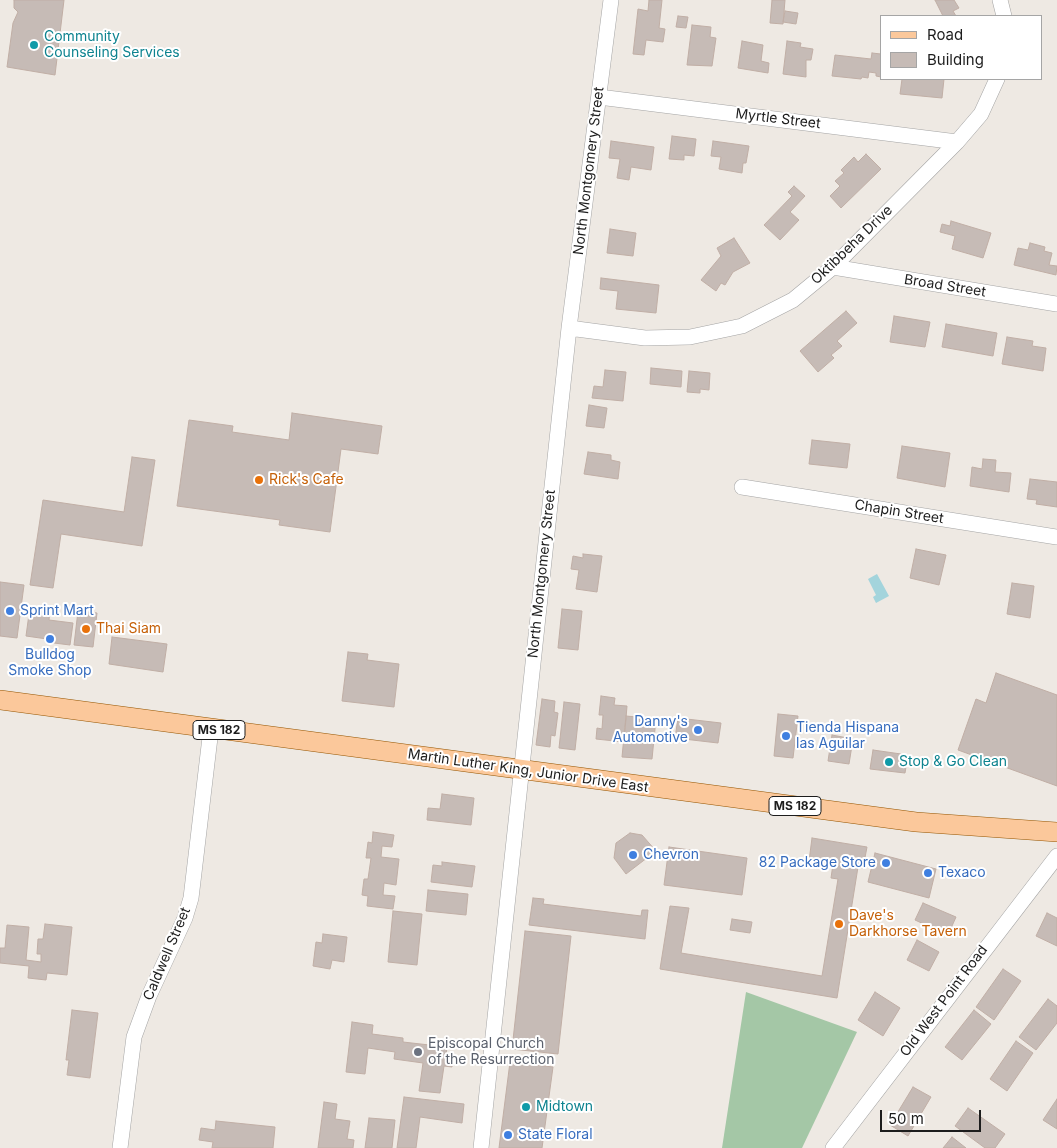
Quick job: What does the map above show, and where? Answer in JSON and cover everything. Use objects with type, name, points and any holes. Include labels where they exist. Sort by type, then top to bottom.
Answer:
[{"type":"main road","name":"Martin Luther King, Junior Drive East","points":[[0,700],[916,822],[1057,832]]},
{"type":"street","name":"North Montgomery Street","points":[[481,1148],[569,328],[611,0]]},
{"type":"street","points":[[1000,0],[1004,15]]},
{"type":"street","name":"Oktibbeha Drive","points":[[569,328],[645,338],[678,338],[714,333],[742,326],[793,300],[833,267],[957,142],[981,114],[997,80]]},
{"type":"street","name":"Myrtle Street","points":[[599,97],[957,142]]},
{"type":"street","name":"Broad Street","points":[[833,267],[1057,304]]},
{"type":"street","name":"Chapin Street","points":[[742,487],[1057,537]]},
{"type":"street","name":"Caldwell Street","points":[[120,1148],[134,1037],[149,996],[185,918],[191,898],[211,728]]},
{"type":"street","name":"Old West Point Road","points":[[833,1148],[1057,856]]},
{"type":"green space","points":[[746,992],[857,1032],[802,1148],[722,1148]]},
{"type":"water","points":[[877,574],[889,596],[876,603],[873,597],[876,595],[868,579]]},
{"type":"building","name":"Community Counseling Services","points":[[14,0],[64,0],[55,75],[7,67],[13,23],[18,12],[14,8]]},
{"type":"building","points":[[649,0],[662,0],[659,28],[665,29],[663,42],[646,40],[644,55],[633,54],[638,9],[648,11]]},
{"type":"building","points":[[772,0],[785,0],[783,24],[770,23]]},
{"type":"building","points":[[935,0],[954,0],[959,8],[953,11],[955,15],[942,15]]},
{"type":"building","points":[[785,11],[798,13],[796,24],[783,22]]},
{"type":"building","points":[[678,16],[688,17],[686,28],[676,27]]},
{"type":"building","points":[[692,25],[711,27],[710,37],[716,38],[712,66],[687,65]]},
{"type":"building","points":[[742,41],[763,45],[761,61],[769,63],[768,73],[738,68]]},
{"type":"building","points":[[787,41],[801,43],[800,47],[813,49],[811,60],[806,60],[806,77],[783,74]]},
{"type":"building","points":[[872,53],[880,54],[880,77],[876,76],[876,73],[869,72],[868,78],[862,77],[861,79],[832,76],[835,55],[871,59]]},
{"type":"building","points":[[902,80],[944,80],[942,98],[900,94]]},
{"type":"building","points":[[672,136],[696,139],[694,156],[684,155],[684,160],[669,159]]},
{"type":"building","points":[[611,141],[654,147],[651,170],[631,167],[629,180],[617,178],[620,159],[609,158]]},
{"type":"building","points":[[713,141],[749,146],[746,163],[743,163],[742,173],[719,169],[721,157],[711,156]]},
{"type":"building","points":[[866,154],[881,169],[841,208],[830,196],[840,186],[835,181],[844,173],[841,170],[854,157],[858,162]]},
{"type":"building","points":[[794,186],[805,196],[790,212],[799,220],[780,240],[764,225],[792,196],[788,192]]},
{"type":"building","points":[[951,221],[991,233],[983,258],[952,249],[955,236],[940,232],[942,224],[950,226]]},
{"type":"building","points":[[610,229],[636,233],[633,256],[607,253]]},
{"type":"building","points":[[734,238],[750,263],[733,272],[725,285],[721,283],[716,291],[701,280],[721,256],[717,248]]},
{"type":"building","points":[[1030,243],[1045,247],[1044,251],[1052,253],[1049,265],[1057,266],[1056,275],[1014,265],[1018,248],[1028,250]]},
{"type":"building","points":[[601,278],[659,285],[656,313],[616,309],[618,291],[600,289]]},
{"type":"building","points":[[846,311],[857,323],[837,341],[842,346],[831,355],[834,358],[818,372],[800,351]]},
{"type":"building","points":[[894,316],[930,322],[925,347],[890,342]]},
{"type":"building","points":[[946,324],[997,333],[993,356],[942,347]]},
{"type":"building","points":[[1007,337],[1033,341],[1032,346],[1046,348],[1043,371],[1002,364]]},
{"type":"building","points":[[651,368],[682,371],[681,387],[650,384]]},
{"type":"building","points":[[605,370],[626,372],[623,401],[592,398],[594,386],[603,387]]},
{"type":"building","points":[[689,371],[710,373],[709,390],[700,389],[700,393],[687,392]]},
{"type":"building","points":[[589,405],[607,408],[604,428],[586,426]]},
{"type":"building","name":"Rick's Cafe","points":[[292,413],[382,426],[378,454],[341,449],[330,532],[279,525],[280,520],[177,506],[189,420],[233,426],[232,432],[289,440]]},
{"type":"building","points":[[812,440],[850,444],[847,468],[809,464]]},
{"type":"building","points":[[902,446],[950,453],[945,487],[897,478]]},
{"type":"building","points":[[588,452],[611,455],[611,460],[620,462],[618,479],[584,474]]},
{"type":"building","points":[[132,457],[155,460],[142,546],[61,534],[53,588],[30,585],[43,500],[124,512]]},
{"type":"building","points":[[983,459],[996,460],[995,472],[1011,473],[1009,492],[970,486],[972,467],[982,469]]},
{"type":"building","points":[[1030,479],[1057,482],[1057,507],[1036,504],[1037,500],[1027,499]]},
{"type":"building","points":[[916,549],[946,555],[939,585],[910,578]]},
{"type":"building","points":[[583,554],[602,556],[597,592],[576,589],[579,570],[571,569],[573,556],[583,558]]},
{"type":"building","name":"Sprint Mart","points":[[0,582],[24,585],[17,638],[0,636]]},
{"type":"building","points":[[1012,583],[1034,586],[1030,618],[1007,614]]},
{"type":"building","points":[[35,608],[50,610],[49,620],[73,623],[70,645],[46,642],[47,639],[26,636],[29,614],[35,615]]},
{"type":"building","points":[[562,609],[582,611],[578,650],[558,648]]},
{"type":"building","name":"Thai Siam","points":[[78,611],[97,613],[93,647],[74,645]]},
{"type":"building","points":[[112,637],[167,644],[163,672],[109,664]]},
{"type":"building","points":[[348,652],[368,654],[367,660],[399,664],[394,707],[342,701]]},
{"type":"building","points":[[996,673],[1057,695],[1057,786],[958,750],[976,699],[986,703]]},
{"type":"building","points":[[601,696],[615,698],[614,705],[627,706],[624,742],[596,739],[597,728],[602,729],[603,715],[599,715]]},
{"type":"building","points":[[542,699],[555,701],[554,712],[558,713],[555,736],[551,735],[550,747],[536,745]]},
{"type":"building","points":[[564,702],[580,704],[575,750],[559,748]]},
{"type":"building","name":"Tienda Hispana las Aguilar","points":[[778,714],[798,716],[793,758],[774,756]]},
{"type":"building","points":[[626,716],[656,719],[652,759],[622,757]]},
{"type":"building","name":"Danny's Automotive","points":[[678,718],[721,723],[718,743],[675,738]]},
{"type":"building","points":[[832,735],[853,739],[849,764],[828,761]]},
{"type":"building","name":"Stop & Go Clean","points":[[873,750],[908,755],[905,773],[870,769]]},
{"type":"building","points":[[442,794],[474,798],[471,825],[427,820],[428,808],[440,809]]},
{"type":"building","points":[[373,832],[394,835],[392,847],[382,846],[381,857],[399,859],[396,885],[384,883],[383,895],[395,896],[393,909],[367,906],[368,896],[362,895],[364,879],[368,879],[371,858],[366,858],[368,842],[372,843]]},
{"type":"building","name":"Chevron","points":[[630,833],[642,835],[656,851],[626,874],[614,858],[616,843]]},
{"type":"building","points":[[812,838],[867,847],[863,868],[858,867],[837,998],[660,969],[670,906],[689,908],[681,953],[822,976],[838,879],[831,878],[833,864],[809,861]]},
{"type":"building","points":[[669,847],[747,858],[742,895],[664,885]]},
{"type":"building","points":[[875,853],[936,869],[929,898],[868,882]]},
{"type":"building","points":[[442,862],[475,866],[472,887],[431,882],[433,865],[442,866]]},
{"type":"building","points":[[428,890],[468,894],[466,915],[426,911]]},
{"type":"building","points":[[533,898],[544,899],[543,904],[641,916],[642,910],[648,910],[645,939],[529,925]]},
{"type":"building","points":[[923,903],[956,917],[948,935],[915,920]]},
{"type":"building","points":[[393,911],[422,914],[417,965],[388,962]]},
{"type":"building","points":[[1047,913],[1057,918],[1057,946],[1036,936]]},
{"type":"building","points":[[732,919],[752,922],[750,933],[730,930]]},
{"type":"building","points":[[45,924],[72,927],[67,975],[47,973],[46,980],[28,978],[29,966],[0,963],[0,948],[5,948],[7,925],[29,927],[26,960],[41,962],[41,954],[37,954],[38,939],[43,939]]},
{"type":"building","points":[[525,931],[571,936],[558,1054],[512,1049]]},
{"type":"building","points":[[323,934],[347,937],[344,962],[332,960],[330,969],[313,966],[316,942],[322,943]]},
{"type":"building","points":[[917,940],[939,952],[929,971],[907,960]]},
{"type":"building","points":[[1003,969],[1021,981],[994,1020],[976,1007]]},
{"type":"building","points":[[875,992],[900,1008],[883,1036],[858,1020]]},
{"type":"building","points":[[1048,999],[1057,1006],[1057,1023],[1036,1050],[1019,1037]]},
{"type":"building","points":[[72,1010],[98,1013],[90,1078],[67,1075],[69,1060],[66,1060]]},
{"type":"building","points":[[974,1010],[991,1024],[962,1060],[945,1047]]},
{"type":"building","points":[[352,1022],[373,1025],[372,1034],[403,1038],[403,1042],[447,1047],[446,1055],[453,1056],[452,1067],[444,1066],[440,1093],[419,1091],[423,1063],[394,1059],[395,1052],[368,1048],[365,1074],[346,1072]]},
{"type":"building","points":[[1016,1041],[1033,1053],[1007,1091],[990,1079]]},
{"type":"building","name":"Midtown","points":[[510,1062],[553,1067],[542,1148],[499,1148]]},
{"type":"building","points":[[913,1087],[931,1097],[908,1136],[890,1125]]},
{"type":"building","points":[[404,1097],[464,1104],[462,1123],[420,1117],[416,1148],[397,1148]]},
{"type":"building","points":[[1057,1099],[1057,1129],[1043,1120]]},
{"type":"building","points":[[324,1102],[337,1104],[335,1119],[350,1121],[347,1139],[354,1140],[353,1148],[318,1148]]},
{"type":"building","points":[[968,1108],[1005,1134],[995,1148],[985,1148],[955,1126]]},
{"type":"building","points":[[369,1118],[395,1120],[392,1148],[365,1148]]},
{"type":"building","points":[[216,1121],[275,1127],[273,1148],[212,1148],[213,1142],[199,1140],[201,1128],[215,1130]]},
{"type":"building","points":[[952,1137],[966,1148],[943,1148]]},
{"type":"place","name":"Community Counseling Services","points":[[34,45]]},
{"type":"place","name":"Rick's Cafe","points":[[259,480]]},
{"type":"place","name":"Sprint Mart","points":[[10,611]]},
{"type":"place","name":"Thai Siam","points":[[86,629]]},
{"type":"place","name":"Bulldog Smoke Shop","points":[[50,639]]},
{"type":"place","name":"Danny's Automotive","points":[[698,730]]},
{"type":"place","name":"Tienda Hispana las Aguilar","points":[[786,736]]},
{"type":"place","name":"Stop & Go Clean","points":[[889,762]]},
{"type":"place","name":"Chevron","points":[[633,855]]},
{"type":"place","name":"82 Package Store","points":[[886,863]]},
{"type":"place","name":"Texaco","points":[[928,873]]},
{"type":"place","name":"Dave's Darkhorse Tavern","points":[[839,924]]},
{"type":"place","name":"Episcopal Church of the Resurrection","points":[[418,1052]]},
{"type":"place","name":"Midtown","points":[[526,1107]]},
{"type":"place","name":"State Floral","points":[[508,1135]]}]
